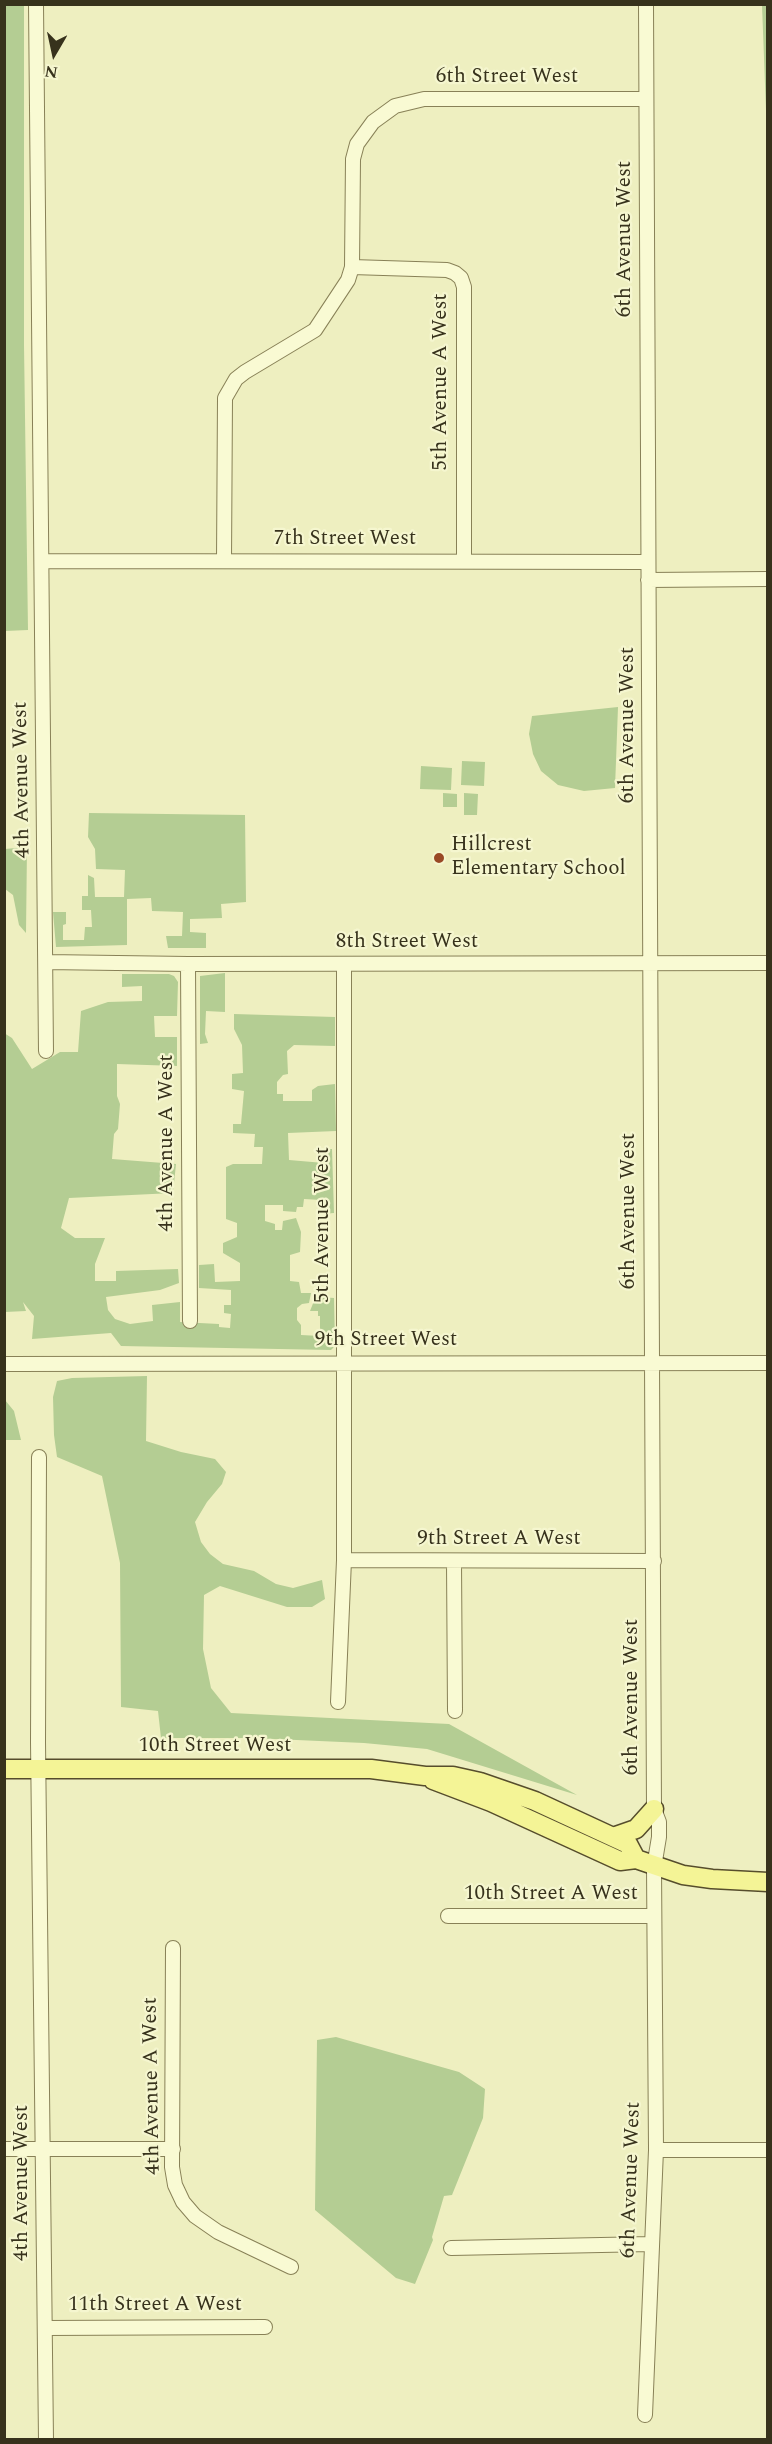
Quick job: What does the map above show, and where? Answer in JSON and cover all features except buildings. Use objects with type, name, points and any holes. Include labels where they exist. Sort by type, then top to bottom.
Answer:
[{"type":"main road","name":"10th Street West","points":[[4,1769],[371,1769],[425,1776],[453,1776],[480,1782],[535,1801],[628,1844],[636,1859]]},
{"type":"main road","name":"10th Street West","points":[[425,1776],[491,1802],[620,1861],[636,1859],[654,1867],[712,1879],[768,1882]]},
{"type":"main road","points":[[613,1837],[636,1829],[654,1809]]},
{"type":"street","name":"4th Avenue West","points":[[36,4],[46,1051]]},
{"type":"street","name":"6th Avenue West","points":[[645,2415],[656,2150],[653,1916],[654,1867],[659,1837],[659,1821],[654,1809],[646,4]]},
{"type":"street","name":"6th Street West","points":[[352,267],[353,159],[357,144],[373,122],[395,106],[424,99],[646,99]]},
{"type":"street","points":[[224,560],[224,410],[230,388],[245,372],[315,330],[348,280],[352,267]]},
{"type":"street","name":"5th Avenue A West","points":[[352,267],[447,270],[455,273],[461,279],[464,287],[464,561]]},
{"type":"street","name":"7th Street West","points":[[42,561],[648,561]]},
{"type":"street","points":[[648,580],[768,579]]},
{"type":"street","name":"8th Street West","points":[[46,962],[188,964],[768,963]]},
{"type":"street","name":"4th Avenue A West","points":[[188,964],[190,1321]]},
{"type":"street","name":"5th Avenue West","points":[[338,1702],[344,1560],[344,964]]},
{"type":"street","name":"9th Street West","points":[[4,1364],[768,1363]]},
{"type":"street","name":"4th Avenue West","points":[[39,1457],[38,1769],[46,2439]]},
{"type":"street","name":"9th Street A West","points":[[344,1560],[654,1561]]},
{"type":"street","points":[[454,1562],[455,1711]]},
{"type":"street","name":"10th Street A West","points":[[448,1916],[653,1916]]},
{"type":"street","name":"4th Avenue A West","points":[[173,1948],[172,2167],[175,2185],[183,2202],[195,2216],[218,2232],[291,2267]]},
{"type":"street","points":[[4,2149],[173,2149]]},
{"type":"street","points":[[656,2150],[768,2150]]},
{"type":"street","points":[[451,2248],[651,2244]]},
{"type":"street","name":"11th Street A West","points":[[45,2328],[265,2327]]},
{"type":"green space","points":[[4,5],[24,5],[24,345],[28,630],[5,631]]},
{"type":"green space","points":[[762,5],[768,5],[767,137]]},
{"type":"green space","points":[[618,707],[615,788],[584,791],[558,785],[541,771],[533,754],[529,734],[532,716]]},
{"type":"green space","points":[[462,761],[485,762],[484,786],[461,785]]},
{"type":"green space","points":[[421,766],[452,768],[451,790],[420,789]]},
{"type":"green space","points":[[443,793],[457,794],[457,807],[443,807]]},
{"type":"green space","points":[[464,793],[478,794],[477,815],[464,815]]},
{"type":"green space","points":[[89,813],[245,815],[246,902],[221,904],[222,918],[190,919],[190,932],[206,933],[206,948],[168,948],[166,936],[182,936],[183,912],[152,911],[151,898],[127,899],[127,945],[56,947],[53,912],[66,912],[63,940],[84,940],[85,927],[92,927],[91,910],[82,910],[82,896],[88,896],[88,875],[94,878],[95,897],[124,897],[125,870],[96,869],[95,849],[88,837]]},
{"type":"green space","points":[[27,847],[26,933],[19,925],[13,895],[5,889],[4,862],[5,849]]},
{"type":"green space","points":[[225,973],[225,1012],[206,1011],[205,1034],[208,1043],[200,1044],[200,976]]},
{"type":"green space","points":[[122,974],[169,974],[174,976],[178,982],[177,1016],[154,1016],[155,1037],[177,1037],[177,1066],[117,1064],[117,1096],[120,1104],[112,1159],[176,1164],[173,1193],[69,1198],[61,1228],[75,1238],[105,1238],[95,1264],[95,1281],[116,1281],[116,1271],[178,1269],[179,1283],[160,1290],[106,1297],[108,1310],[115,1319],[130,1324],[153,1321],[152,1305],[180,1302],[180,1322],[219,1324],[219,1327],[230,1328],[231,1314],[224,1313],[224,1305],[231,1305],[231,1290],[199,1288],[199,1265],[214,1264],[215,1282],[240,1281],[240,1263],[223,1253],[223,1243],[237,1237],[237,1223],[226,1219],[226,1167],[233,1164],[262,1164],[263,1147],[254,1147],[255,1134],[233,1133],[233,1124],[241,1124],[244,1091],[232,1089],[232,1074],[243,1073],[242,1045],[234,1029],[234,1014],[335,1017],[335,1046],[294,1045],[287,1051],[288,1074],[283,1075],[277,1082],[277,1094],[283,1094],[283,1101],[312,1101],[312,1090],[318,1086],[335,1084],[336,1131],[288,1133],[289,1160],[324,1163],[325,1156],[319,1156],[319,1149],[332,1149],[334,1213],[321,1214],[321,1200],[304,1199],[303,1207],[297,1207],[296,1212],[283,1211],[283,1205],[265,1205],[265,1221],[275,1224],[275,1230],[282,1230],[283,1221],[296,1218],[301,1232],[300,1252],[290,1255],[290,1281],[299,1282],[301,1293],[311,1293],[309,1303],[297,1308],[301,1335],[320,1336],[318,1311],[310,1311],[314,1301],[319,1297],[334,1298],[335,1346],[331,1350],[121,1346],[111,1333],[32,1339],[34,1316],[23,1302],[26,1311],[5,1312],[4,1033],[12,1038],[32,1069],[60,1052],[78,1052],[81,1011],[108,1002],[142,1001],[142,986],[122,987]]},
{"type":"green space","points":[[147,1376],[146,1441],[181,1452],[215,1459],[226,1472],[222,1484],[207,1502],[195,1522],[201,1542],[210,1554],[223,1564],[254,1571],[276,1584],[293,1588],[322,1580],[325,1599],[312,1607],[287,1607],[220,1586],[204,1595],[203,1649],[211,1688],[231,1713],[449,1724],[577,1795],[427,1749],[364,1743],[252,1738],[161,1738],[158,1711],[121,1707],[120,1563],[102,1476],[57,1457],[53,1397],[57,1381],[72,1378]]},
{"type":"green space","points":[[5,1400],[14,1411],[21,1440],[5,1440]]},
{"type":"green space","points":[[336,2037],[459,2072],[485,2089],[483,2118],[452,2195],[444,2196],[433,2240],[415,2284],[396,2278],[315,2210],[317,2040]]},
{"type":"place","name":"Hillcrest Elementary School","points":[[439,858]]}]
